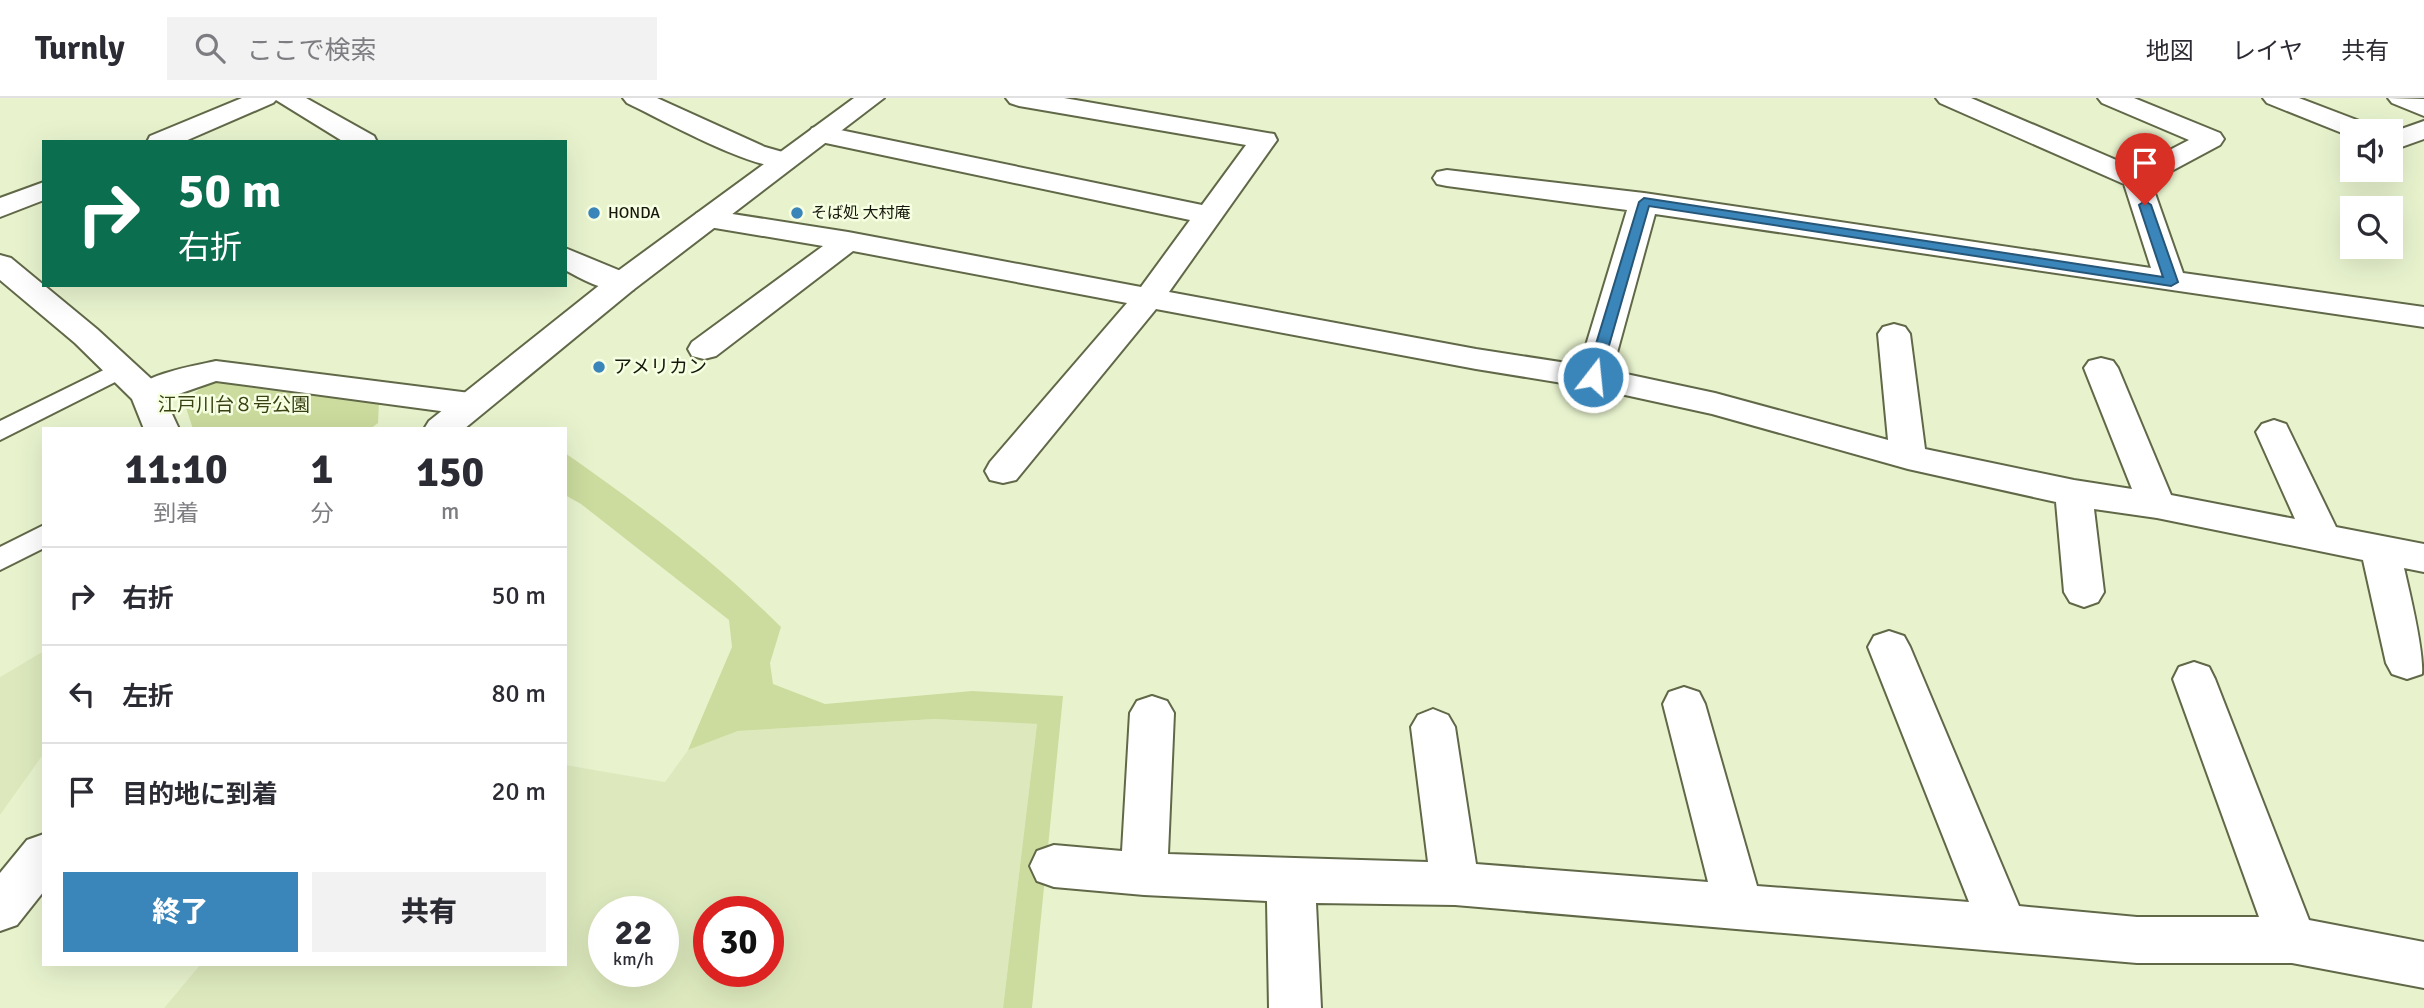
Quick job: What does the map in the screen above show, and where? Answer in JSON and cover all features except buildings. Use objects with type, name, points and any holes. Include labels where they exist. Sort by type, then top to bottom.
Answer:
[{"type":"street","points":[[165,140],[264,98]]},
{"type":"street","points":[[287,98],[360,140]]},
{"type":"street","points":[[636,98],[755,153],[783,161]]},
{"type":"street","points":[[443,427],[622,282],[871,98]]},
{"type":"street","points":[[1003,471],[1150,296],[1264,140],[1018,98]]},
{"type":"street","points":[[1949,98],[2136,179],[2171,282]]},
{"type":"street","points":[[2111,98],[2211,139],[2136,179]]},
{"type":"street","points":[[2276,98],[2340,123]]},
{"type":"street","points":[[2401,98],[2424,108]]},
{"type":"street","points":[[2403,138],[2424,129]]},
{"type":"street","points":[[821,134],[1207,215]]},
{"type":"street","points":[[1447,178],[1644,202],[2171,282],[2424,317]]},
{"type":"street","points":[[0,208],[42,191]]},
{"type":"street","points":[[1593,377],[1644,202]]},
{"type":"street","points":[[707,219],[1150,296],[1462,356],[1593,377],[1715,404],[1908,457],[2074,493],[2157,505],[2424,558]]},
{"type":"street","points":[[704,349],[848,242]]},
{"type":"street","points":[[567,258],[592,272],[622,282]]},
{"type":"street","points":[[0,264],[122,369],[147,394],[161,427]]},
{"type":"street","points":[[1894,334],[1908,457]]},
{"type":"street","points":[[2101,368],[2157,505]]},
{"type":"street","points":[[147,394],[180,380],[216,371],[470,404]]},
{"type":"street","points":[[2274,432],[2322,537]]},
{"type":"street","points":[[2074,493],[2084,592]]},
{"type":"street","points":[[2380,550],[2407,663]]},
{"type":"street","points":[[1889,647],[2003,927]]},
{"type":"street","points":[[2194,679],[2292,940]]},
{"type":"street","points":[[1684,704],[1739,908]]},
{"type":"street","points":[[1144,874],[1152,713]]},
{"type":"street","points":[[1433,727],[1455,884]]},
{"type":"street","points":[[0,909],[42,857]]},
{"type":"street","points":[[1054,866],[1144,874],[1291,881],[1455,884],[2137,940],[2292,940],[2424,965]]},
{"type":"street","points":[[1291,881],[1296,1008]]},
{"type":"lane","points":[[0,432],[122,369]]},
{"type":"lane","points":[[0,560],[42,536]]},
{"type":"shaded area","points":[[42,652],[42,756],[0,815],[0,677]]},
{"type":"shaded area","points":[[934,719],[1037,724],[1003,1008],[164,1008],[199,966],[567,966],[567,765],[665,782],[688,750],[738,731]]},
{"type":"green space","name":"江戸川台８号公園","points":[[220,380],[379,402],[378,423],[373,427],[192,427],[185,405],[195,392]]},
{"type":"green space","points":[[567,454],[677,535],[730,579],[781,627],[770,663],[773,684],[825,704],[972,691],[1063,696],[1032,1008],[1003,1008],[1037,724],[934,719],[738,731],[688,750],[732,647],[729,620],[581,504],[567,496]]},
{"type":"place","name":"HONDA","points":[[594,213]]},
{"type":"place","name":"そば処 大村庵","points":[[797,213]]},
{"type":"place","name":"アメリカン","points":[[599,367]]},
{"type":"route","points":[[1593,377],[1644,202],[2171,282],[2145,205]]}]
